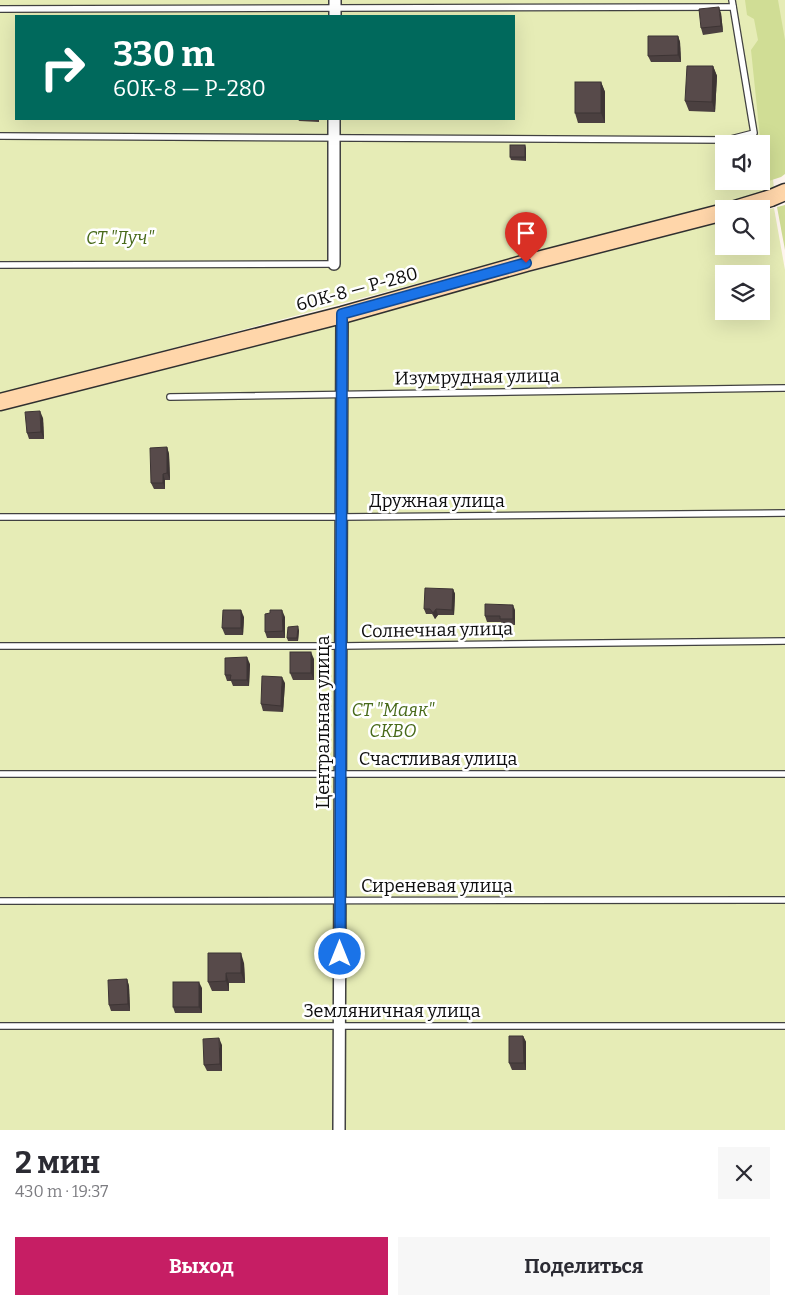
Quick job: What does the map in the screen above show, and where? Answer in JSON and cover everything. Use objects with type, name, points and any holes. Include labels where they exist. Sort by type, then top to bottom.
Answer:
[{"type":"street","points":[[334,120],[334,264]]},
{"type":"street","points":[[764,200],[785,192]]},
{"type":"street","name":"60К-8 — Р-280","points":[[0,402],[342,314],[526,263],[715,214]]},
{"type":"street","name":"Центральная улица","points":[[339,1130],[342,314]]},
{"type":"lane","points":[[0,136],[728,140],[754,133],[732,0]]},
{"type":"lane","points":[[0,9],[733,7]]},
{"type":"lane","points":[[0,265],[334,264]]},
{"type":"lane","name":"Изумрудная улица","points":[[170,397],[785,388]]},
{"type":"lane","name":"Дружная улица","points":[[0,518],[785,513]]},
{"type":"lane","name":"Солнечная улица","points":[[0,646],[341,646],[785,641]]},
{"type":"lane","name":"Счастливая улица","points":[[0,774],[785,774]]},
{"type":"lane","name":"Сиреневая улица","points":[[0,902],[785,900]]},
{"type":"lane","name":"Земляничная улица","points":[[0,1026],[785,1026]]},
{"type":"green space","name":"СТ \"Луч\"","points":[[0,0],[785,0],[785,172],[773,179],[774,189],[732,200],[715,200],[715,205],[0,394]]},
{"type":"green space","points":[[745,0],[778,0],[785,40],[785,174],[770,181],[770,135],[760,135],[751,50],[758,40],[754,19],[747,15]]},
{"type":"green space","points":[[785,205],[785,250],[777,207]]},
{"type":"green space","name":"СТ \"Маяк\" СКВО","points":[[774,208],[785,270],[785,1130],[0,1130],[0,410],[715,223],[715,255],[770,255],[770,209]]},
{"type":"building","points":[[719,7],[721,26],[701,28],[699,9]]},
{"type":"building","points":[[648,36],[678,36],[678,55],[648,56]]},
{"type":"building","points":[[687,66],[713,66],[712,102],[685,101]]},
{"type":"building","points":[[575,82],[601,82],[601,113],[575,113]]},
{"type":"building","points":[[510,145],[525,145],[525,157],[510,157]]},
{"type":"building","points":[[40,411],[41,432],[27,433],[25,412]]},
{"type":"building","points":[[167,447],[167,473],[163,474],[163,483],[151,483],[150,448]]},
{"type":"building","points":[[425,588],[453,589],[452,610],[436,609],[433,613],[430,609],[424,609]]},
{"type":"building","points":[[485,604],[513,605],[513,619],[500,619],[500,616],[485,616]]},
{"type":"building","points":[[223,610],[241,610],[241,628],[222,628]]},
{"type":"building","points":[[270,610],[282,610],[283,631],[265,632],[265,614],[270,613]]},
{"type":"building","points":[[298,626],[297,638],[287,638],[288,627]]},
{"type":"building","points":[[290,652],[311,652],[311,673],[290,673]]},
{"type":"building","points":[[247,657],[247,680],[230,680],[231,675],[225,675],[225,658]]},
{"type":"building","points":[[262,676],[282,677],[281,706],[261,704]]},
{"type":"building","points":[[208,953],[241,953],[241,973],[226,973],[226,981],[208,982]]},
{"type":"building","points":[[127,979],[128,1004],[109,1005],[108,980]]},
{"type":"building","points":[[173,982],[199,982],[199,1007],[173,1007]]},
{"type":"building","points":[[509,1036],[523,1036],[524,1063],[509,1063]]},
{"type":"building","points":[[219,1038],[220,1064],[204,1065],[203,1039]]},
{"type":"route","points":[[340,954],[342,314],[526,263]]}]
